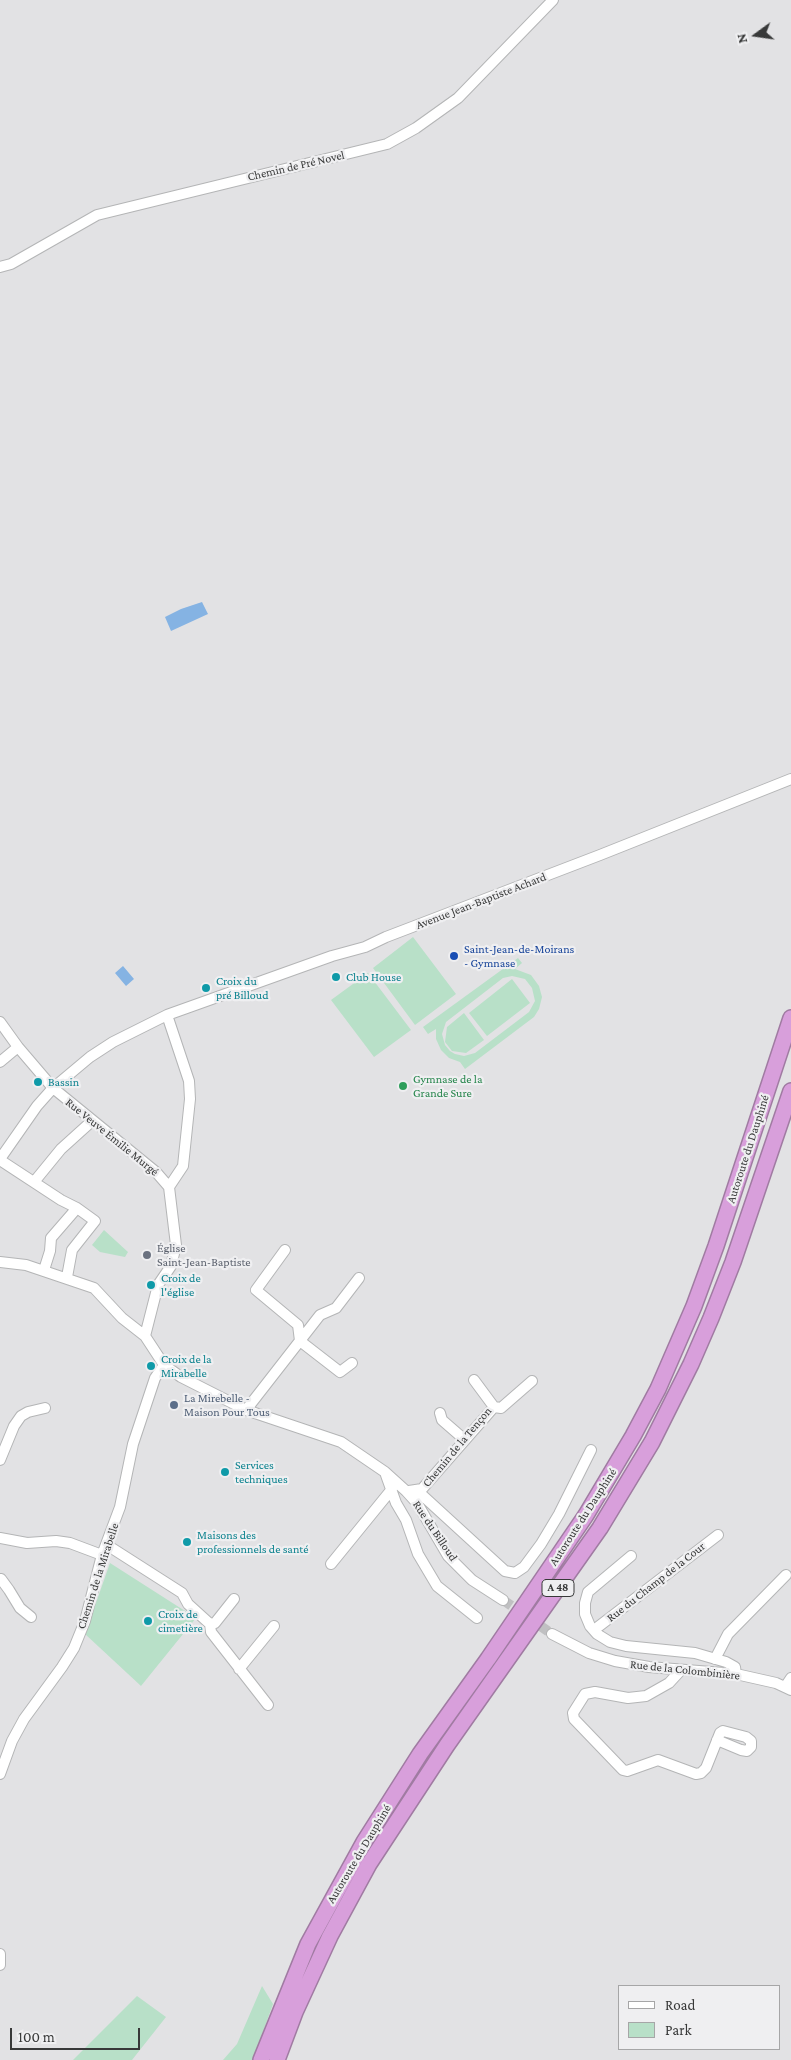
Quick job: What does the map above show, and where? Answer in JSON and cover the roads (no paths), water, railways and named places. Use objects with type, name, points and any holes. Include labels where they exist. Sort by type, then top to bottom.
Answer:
[{"type":"highway","name":"Autoroute du Dauphiné","points":[[261,2060],[308,1944],[364,1842],[420,1754],[488,1659],[586,1515],[617,1465],[658,1389],[694,1306],[716,1246],[791,1018]]},
{"type":"highway","name":"Autoroute du Dauphiné","points":[[277,2060],[326,1944],[369,1864],[442,1753],[600,1528],[652,1442],[691,1364],[711,1318],[736,1253],[791,1091]]},
{"type":"street","name":"Chemin de Pré Novel","points":[[0,267],[10,264],[97,215],[387,144],[416,128],[458,98],[553,0]]},
{"type":"street","name":"Avenue Jean-Baptiste Achard","points":[[0,1160],[37,1106],[53,1088],[90,1057],[113,1042],[167,1014],[332,956],[365,948],[386,937],[609,852],[791,779]]},
{"type":"street","points":[[145,1336],[158,1284],[171,1266],[176,1245],[169,1187],[184,1166],[190,1099],[189,1081],[167,1014]]},
{"type":"street","name":"Rue Veuve Émilie Murgé","points":[[0,1022],[18,1047],[53,1088],[156,1172],[169,1187]]},
{"type":"street","points":[[0,1062],[18,1047]]},
{"type":"street","points":[[34,1182],[61,1149],[92,1121]]},
{"type":"street","points":[[0,1160],[95,1221],[72,1250],[67,1277]]},
{"type":"street","points":[[44,1270],[50,1251],[51,1238],[77,1208]]},
{"type":"street","points":[[285,1250],[256,1290],[298,1325],[300,1341],[340,1372],[352,1363]]},
{"type":"street","points":[[0,1262],[26,1264],[94,1288],[122,1318],[145,1336],[164,1365],[181,1377],[246,1410],[320,1315],[336,1308],[359,1278]]},
{"type":"street","name":"Chemin de la Mirabelle","points":[[0,1774],[12,1741],[24,1719],[57,1675],[74,1648],[85,1621],[102,1555],[120,1507],[132,1444],[155,1378],[164,1365]]},
{"type":"street","name":"Chemin de la Tençon","points":[[406,1491],[422,1489],[494,1407],[474,1380]]},
{"type":"street","points":[[494,1407],[501,1408],[532,1381]]},
{"type":"street","points":[[0,1460],[14,1426],[21,1416],[28,1412],[45,1408]]},
{"type":"street","name":"Rue du Billoud","points":[[246,1410],[341,1442],[385,1472],[417,1503],[448,1556],[472,1580],[503,1600]]},
{"type":"street","points":[[440,1413],[442,1420],[464,1440]]},
{"type":"street","name":"Chemin de la Tençon","points":[[406,1491],[422,1495],[505,1571],[514,1573],[524,1567],[541,1544],[559,1514],[591,1450]]},
{"type":"street","points":[[385,1472],[396,1502],[406,1520],[418,1554],[438,1586],[477,1618]]},
{"type":"street","points":[[331,1564],[392,1489]]},
{"type":"street","name":"Rue du Champ de la Cour","points":[[594,1630],[718,1535]]},
{"type":"street","points":[[0,1538],[27,1543],[56,1541],[70,1543],[102,1555]]},
{"type":"street","points":[[107,1545],[182,1593],[188,1604],[210,1624],[211,1632],[268,1705]]},
{"type":"street","name":"Rue du Champ de la Cour","points":[[631,1556],[588,1592],[585,1614],[594,1630],[610,1642],[696,1654],[715,1659],[735,1667],[736,1674]]},
{"type":"street","points":[[0,1570],[2,1575],[0,1580],[20,1608],[31,1618]]},
{"type":"street","points":[[715,1659],[728,1634],[786,1575]]},
{"type":"street","points":[[210,1624],[215,1623],[234,1598]]},
{"type":"street","points":[[238,1669],[274,1626]]},
{"type":"street","name":"Rue de la Colombinière","points":[[552,1634],[589,1653],[614,1661],[681,1670],[736,1674],[789,1685]]},
{"type":"street","points":[[681,1670],[669,1683],[646,1696],[628,1698],[594,1692],[585,1694],[573,1713],[574,1719],[626,1771],[658,1760],[696,1774],[701,1773],[706,1768],[717,1740]]},
{"type":"street","points":[[0,1954],[0,1965]]},
{"type":"water","points":[[202,602],[208,614],[171,631],[165,617]]},
{"type":"water","points":[[123,966],[134,979],[126,986],[115,973]]},
{"type":"tunnel","points":[[503,1600],[552,1634]]},
{"type":"place","name":"Saint-Jean-de-Moirans - Gymnase","points":[[454,956]]},
{"type":"place","name":"Club House","points":[[336,977]]},
{"type":"place","name":"Croix du pré Billoud","points":[[206,988]]},
{"type":"place","name":"Bassin","points":[[38,1082]]},
{"type":"place","name":"Gymnase de la Grande Sure","points":[[403,1086]]},
{"type":"place","name":"Église Saint-Jean-Baptiste","points":[[147,1255]]},
{"type":"place","name":"Croix de l'église","points":[[151,1285]]},
{"type":"place","name":"Croix de la Mirabelle","points":[[151,1366]]},
{"type":"place","name":"La Mirebelle - Maison Pour Tous","points":[[174,1405]]},
{"type":"place","name":"Services techniques","points":[[225,1472]]},
{"type":"place","name":"Maisons des professionnels de santé","points":[[187,1542]]},
{"type":"place","name":"Croix de cimetière","points":[[148,1621]]}]
